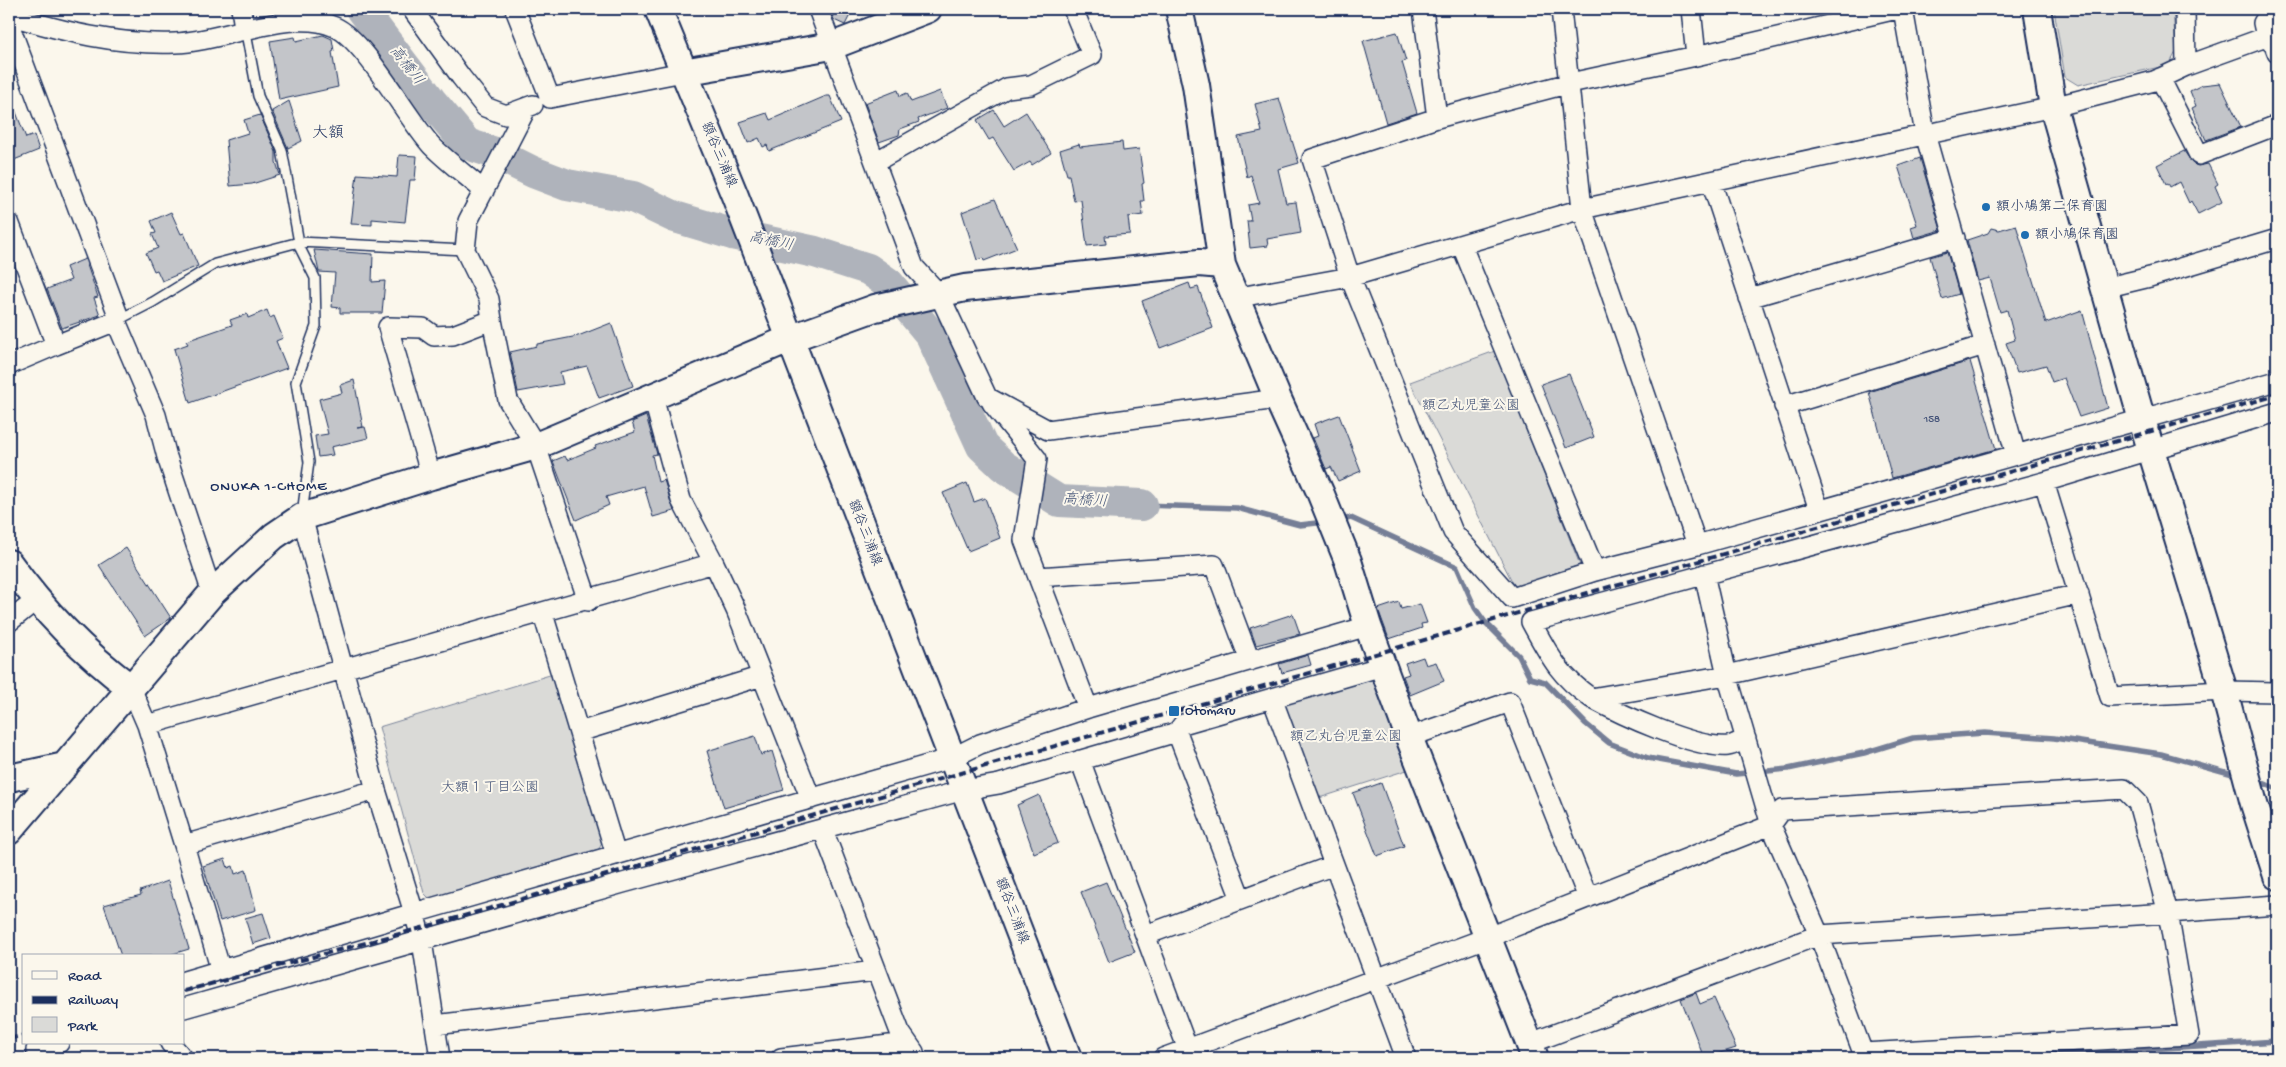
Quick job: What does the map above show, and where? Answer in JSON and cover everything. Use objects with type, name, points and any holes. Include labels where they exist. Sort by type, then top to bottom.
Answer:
[{"type":"street","points":[[412,9],[485,107],[506,115],[550,98],[832,46],[928,9]]},
{"type":"street","points":[[515,9],[550,98]]},
{"type":"street","name":"額谷三浦線","points":[[658,9],[735,196],[788,339],[1068,1058]]},
{"type":"street","points":[[818,9],[914,267],[987,397],[1037,459],[1024,540],[1088,708]]},
{"type":"street","points":[[875,162],[1007,88],[1031,86],[1092,55],[1073,9]]},
{"type":"street","points":[[1179,9],[1196,85],[1222,265],[1234,298],[1320,492],[1341,545],[1368,626],[1409,737],[1531,1051],[1819,935],[2277,905]]},
{"type":"street","points":[[1423,9],[1438,118]]},
{"type":"street","points":[[1562,9],[1582,209],[1697,545]]},
{"type":"street","points":[[1691,9],[1696,56]]},
{"type":"street","points":[[1897,9],[1570,83],[1438,118],[1312,159],[1350,277],[1453,532],[1512,598],[1595,571],[1697,545],[2277,381]]},
{"type":"street","points":[[1904,9],[1925,134],[2016,455]]},
{"type":"street","points":[[2037,9],[2053,107],[2142,420],[2224,691],[2254,804],[2277,876]]},
{"type":"street","points":[[2185,9],[2186,66]]},
{"type":"street","points":[[2272,9],[2263,23],[2266,37],[2274,45],[2277,53]]},
{"type":"street","points":[[9,15],[87,37],[147,43],[178,43],[208,40],[243,20],[314,21],[336,27],[355,42],[432,146],[487,184]]},
{"type":"street","points":[[9,24],[118,315],[116,321],[156,415],[166,457],[212,592]]},
{"type":"street","points":[[1234,298],[1350,277],[1462,246],[1582,209],[2053,107],[2160,78],[2186,66],[2266,37]]},
{"type":"street","points":[[2160,78],[2199,155],[2277,125]]},
{"type":"street","points":[[527,107],[468,221],[465,250],[490,299],[492,320],[508,400],[536,446],[588,601]]},
{"type":"street","points":[[1711,181],[1819,510]]},
{"type":"street","points":[[9,222],[56,346]]},
{"type":"street","points":[[1749,298],[1955,238]]},
{"type":"street","points":[[2104,288],[2150,277],[2277,239]]},
{"type":"street","points":[[1462,246],[1595,571]]},
{"type":"street","points":[[9,831],[212,592],[274,536],[302,517],[431,476],[536,446],[788,339],[875,308],[965,288],[1200,263],[1222,265]]},
{"type":"street","points":[[431,476],[388,327],[423,328],[434,336],[453,335],[492,320]]},
{"type":"street","points":[[9,365],[116,321]]},
{"type":"street","points":[[1784,406],[1985,345]]},
{"type":"street","points":[[653,397],[681,500],[736,610],[811,799]]},
{"type":"street","points":[[987,397],[1048,430],[1278,399]]},
{"type":"street","points":[[1747,743],[1728,746],[1694,741],[1620,714],[1591,698],[1570,684],[1549,655],[1531,622],[2044,482],[2277,412]]},
{"type":"street","points":[[2044,482],[2110,696],[2224,691],[2277,692]]},
{"type":"street","points":[[302,517],[345,669],[376,790],[422,941],[440,1058]]},
{"type":"street","points":[[9,563],[36,600],[96,662],[131,688],[147,725],[221,971]]},
{"type":"street","points":[[147,725],[543,614],[714,563]]},
{"type":"street","points":[[1038,577],[1214,566],[1250,661]]},
{"type":"street","points":[[1163,1058],[1189,1054],[1376,978],[1486,938],[1771,825],[1782,810],[2124,789],[2138,803],[2168,913],[2189,1035],[1863,1053],[1819,935],[1771,825],[1727,675],[1704,574]]},
{"type":"street","points":[[1591,698],[1727,675],[2079,594]]},
{"type":"street","points":[[9,622],[36,600]]},
{"type":"street","points":[[543,614],[616,855]]},
{"type":"street","points":[[185,981],[952,758],[980,744],[1088,708],[1368,626]]},
{"type":"street","points":[[185,1008],[623,883],[964,790],[1000,784],[1177,732],[1183,724],[1383,666]]},
{"type":"street","points":[[579,732],[762,676]]},
{"type":"street","points":[[1272,698],[1406,1058]]},
{"type":"street","points":[[1409,737],[1510,702],[1588,898]]},
{"type":"street","points":[[1177,732],[1241,900]]},
{"type":"street","points":[[1080,760],[1189,1054]]},
{"type":"street","points":[[9,778],[65,766]]},
{"type":"street","points":[[184,845],[376,790]]},
{"type":"street","points":[[780,1058],[911,1051],[876,971],[823,830]]},
{"type":"street","points":[[1146,935],[1334,865]]},
{"type":"street","points":[[435,1025],[876,971]]},
{"type":"street","points":[[36,1050],[56,1044]]},
{"type":"street","points":[[171,1044],[184,1058]]},
{"type":"lane","points":[[243,20],[258,96],[282,150],[299,242],[314,278],[316,326],[296,382],[309,462],[302,517]]},
{"type":"lane","points":[[116,321],[153,302],[216,264],[299,242],[465,250]]},
{"type":"green space","points":[[2054,9],[2173,9],[2176,52],[2169,65],[2078,85],[2065,77]]},
{"type":"green space","name":"額乙丸児童公園","points":[[1495,351],[1580,565],[1515,587],[1410,382]]},
{"type":"green space","name":"大額１丁目公園","points":[[553,674],[603,841],[599,849],[431,900],[424,893],[379,727]]},
{"type":"green space","name":"額乙丸台児童公園","points":[[1376,674],[1407,770],[1316,799],[1283,701]]},
{"type":"building","points":[[830,9],[853,9],[845,25],[834,20]]},
{"type":"building","points":[[1397,32],[1406,61],[1402,62],[1417,113],[1386,123],[1363,41]]},
{"type":"building","points":[[323,35],[332,39],[334,51],[332,52],[338,87],[279,100],[270,41],[295,37],[296,41]]},
{"type":"building","points":[[2220,83],[2241,127],[2206,140],[2192,108],[2196,106],[2190,91],[2202,85]]},
{"type":"building","points":[[898,90],[900,96],[907,93],[911,102],[940,91],[947,108],[918,119],[919,122],[900,129],[899,135],[879,142],[865,103]]},
{"type":"building","points":[[9,94],[26,138],[34,135],[39,150],[9,162]]},
{"type":"building","points":[[830,96],[841,122],[769,151],[767,145],[763,147],[759,138],[748,143],[740,122],[767,113],[770,120]]},
{"type":"building","points":[[1279,98],[1299,163],[1278,169],[1286,203],[1296,202],[1301,233],[1267,239],[1268,246],[1250,248],[1247,221],[1251,221],[1248,205],[1259,203],[1251,175],[1247,177],[1238,137],[1262,132],[1255,104]]},
{"type":"building","points":[[289,101],[302,141],[288,148],[272,111]]},
{"type":"building","points":[[994,110],[1004,126],[1026,112],[1051,153],[1032,165],[1030,162],[1014,171],[993,138],[989,140],[977,120]]},
{"type":"building","points":[[260,115],[276,152],[276,162],[280,175],[252,184],[230,186],[226,140],[248,133],[244,120]]},
{"type":"building","points":[[1122,142],[1123,151],[1139,149],[1144,183],[1142,184],[1144,201],[1141,201],[1143,215],[1128,217],[1130,234],[1105,236],[1106,244],[1087,246],[1081,200],[1074,201],[1069,175],[1067,175],[1060,150],[1079,144],[1080,147]]},
{"type":"building","points":[[2184,151],[2193,164],[2198,166],[2208,164],[2218,184],[2215,186],[2222,202],[2198,214],[2191,201],[2189,203],[2179,182],[2170,187],[2168,183],[2166,184],[2157,165]]},
{"type":"building","points":[[399,155],[417,156],[415,180],[410,180],[405,222],[372,219],[372,225],[351,224],[357,174],[397,177]]},
{"type":"building","points":[[1920,158],[1941,230],[1914,238],[1911,227],[1917,225],[1898,166]]},
{"type":"building","points":[[995,199],[1017,248],[984,261],[983,258],[977,260],[962,212]]},
{"type":"building","points":[[171,212],[181,234],[184,233],[198,266],[162,281],[157,270],[154,271],[146,253],[158,248],[152,234],[156,233],[151,221]]},
{"type":"building","points":[[2016,225],[2046,323],[2082,310],[2108,408],[2079,417],[2064,378],[2052,382],[2046,365],[2017,373],[2006,343],[2015,340],[2007,310],[2000,312],[1990,278],[1978,281],[1967,240],[1988,233],[1991,228],[1999,230]]},
{"type":"building","points":[[314,250],[373,254],[372,282],[385,281],[382,313],[340,313],[340,308],[332,307],[335,273],[319,272]]},
{"type":"building","points":[[1947,252],[1959,294],[1942,299],[1930,257]]},
{"type":"building","points":[[85,259],[98,297],[94,298],[100,315],[62,328],[47,289],[71,280],[66,267]]},
{"type":"building","points":[[1189,283],[1191,289],[1198,287],[1213,328],[1160,348],[1142,301]]},
{"type":"building","points":[[267,310],[270,318],[274,316],[283,338],[276,341],[287,368],[190,403],[174,349],[188,344],[186,341],[232,325],[230,320],[247,314],[248,318]]},
{"type":"building","points":[[611,323],[633,386],[599,398],[587,366],[560,372],[563,384],[518,392],[510,352],[537,346],[537,344],[578,336]]},
{"type":"building","points":[[1970,361],[1996,449],[1892,478],[1869,392]]},
{"type":"building","points":[[1569,374],[1594,437],[1566,448],[1541,384]]},
{"type":"building","points":[[354,380],[363,427],[357,428],[365,427],[368,438],[331,447],[333,455],[318,457],[315,436],[328,434],[319,399],[342,393],[340,385]]},
{"type":"building","points":[[1339,415],[1361,471],[1338,481],[1331,467],[1326,469],[1313,438],[1318,436],[1314,424]]},
{"type":"building","points":[[646,416],[657,454],[652,455],[658,482],[664,480],[674,511],[653,517],[644,486],[606,497],[609,505],[576,520],[553,461],[565,456],[567,460],[596,448],[595,446],[635,432],[632,422]]},
{"type":"building","points":[[967,483],[974,502],[985,498],[1000,538],[968,551],[943,493]]},
{"type":"building","points":[[126,548],[171,618],[145,636],[99,565]]},
{"type":"building","points":[[1399,602],[1401,609],[1420,604],[1427,623],[1421,624],[1422,628],[1389,639],[1378,609]]},
{"type":"building","points":[[1293,614],[1300,634],[1256,645],[1250,628]]},
{"type":"building","points":[[1308,655],[1311,665],[1282,673],[1279,664]]},
{"type":"building","points":[[1423,657],[1426,665],[1436,662],[1444,681],[1410,695],[1403,676],[1409,674],[1405,663]]},
{"type":"building","points":[[755,736],[761,755],[772,751],[784,790],[724,808],[707,751]]},
{"type":"building","points":[[1381,783],[1404,846],[1377,856],[1353,793]]},
{"type":"building","points":[[1039,795],[1058,843],[1034,853],[1017,805]]},
{"type":"building","points":[[225,859],[228,868],[233,866],[235,874],[246,870],[256,910],[220,921],[203,866]]},
{"type":"building","points":[[168,881],[189,949],[173,954],[120,954],[104,905],[141,895],[140,891]]},
{"type":"building","points":[[1106,882],[1135,952],[1109,962],[1081,892]]},
{"type":"building","points":[[263,913],[271,938],[253,944],[245,918]]},
{"type":"building","points":[[1696,993],[1700,1004],[1714,998],[1736,1048],[1704,1058],[1681,999]]},
{"type":"waterway","name":"高橋川","points":[[361,9],[431,101],[467,144],[495,153],[533,172],[567,185],[633,197],[675,217],[732,234],[815,252],[868,269],[888,283],[931,335],[982,446],[1003,466],[1059,501],[1142,505]]},
{"type":"waterway","points":[[1142,505],[1237,508],[1300,525],[1325,522]]},
{"type":"waterway","points":[[1339,520],[1351,518],[1457,567],[1475,608],[1485,622],[1519,656],[1530,678],[1545,682],[1586,724],[1609,743],[1648,758],[1736,774],[1788,769],[1864,753],[1913,738],[1985,733],[2054,738],[2161,754],[2240,776]]},
{"type":"waterway","points":[[2256,780],[2277,789]]},
{"type":"waterway","points":[[2008,1058],[2277,1041]]},
{"type":"railway","points":[[185,991],[418,929],[2277,395]]},
{"type":"railway","points":[[9,1039],[22,1036]]},
{"type":"place","name":"額小鳩第二保育園","points":[[1986,207]]},
{"type":"place","name":"額小鳩保育園","points":[[2025,235]]},
{"type":"place","name":"Otomaru","points":[[1174,711]]},
{"type":"district","name":"大額","points":[[328,134]]},
{"type":"district","name":"ONUKA 1-CHOME","points":[[269,487]]}]
